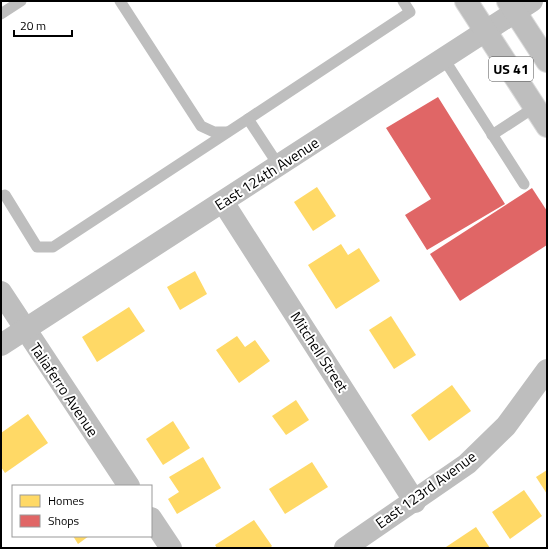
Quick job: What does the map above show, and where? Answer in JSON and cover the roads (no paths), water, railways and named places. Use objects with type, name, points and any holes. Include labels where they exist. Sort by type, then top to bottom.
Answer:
[{"type":"street","name":"US 41","points":[[466,1],[547,126]]},
{"type":"street","name":"US 41","points":[[518,5],[547,61]]},
{"type":"street","name":"East 124th Avenue","points":[[1,345],[486,32],[518,5]]},
{"type":"street","name":"Mitchell Street","points":[[223,202],[415,502]]},
{"type":"street","name":"Taliaferro Avenue","points":[[1,292],[128,485]]},
{"type":"street","name":"East 123rd Avenue","points":[[345,548],[415,502],[467,464],[506,426],[547,370]]},
{"type":"street","points":[[152,520],[171,548]]},
{"type":"lane","points":[[1,14],[21,1]]},
{"type":"lane","points":[[120,1],[200,126],[214,132],[228,132]]},
{"type":"lane","points":[[5,195],[37,247],[53,247],[410,12],[402,1]]},
{"type":"lane","points":[[444,59],[524,184]]},
{"type":"lane","points":[[492,135],[535,107]]},
{"type":"lane","points":[[248,119],[279,166]]}]
